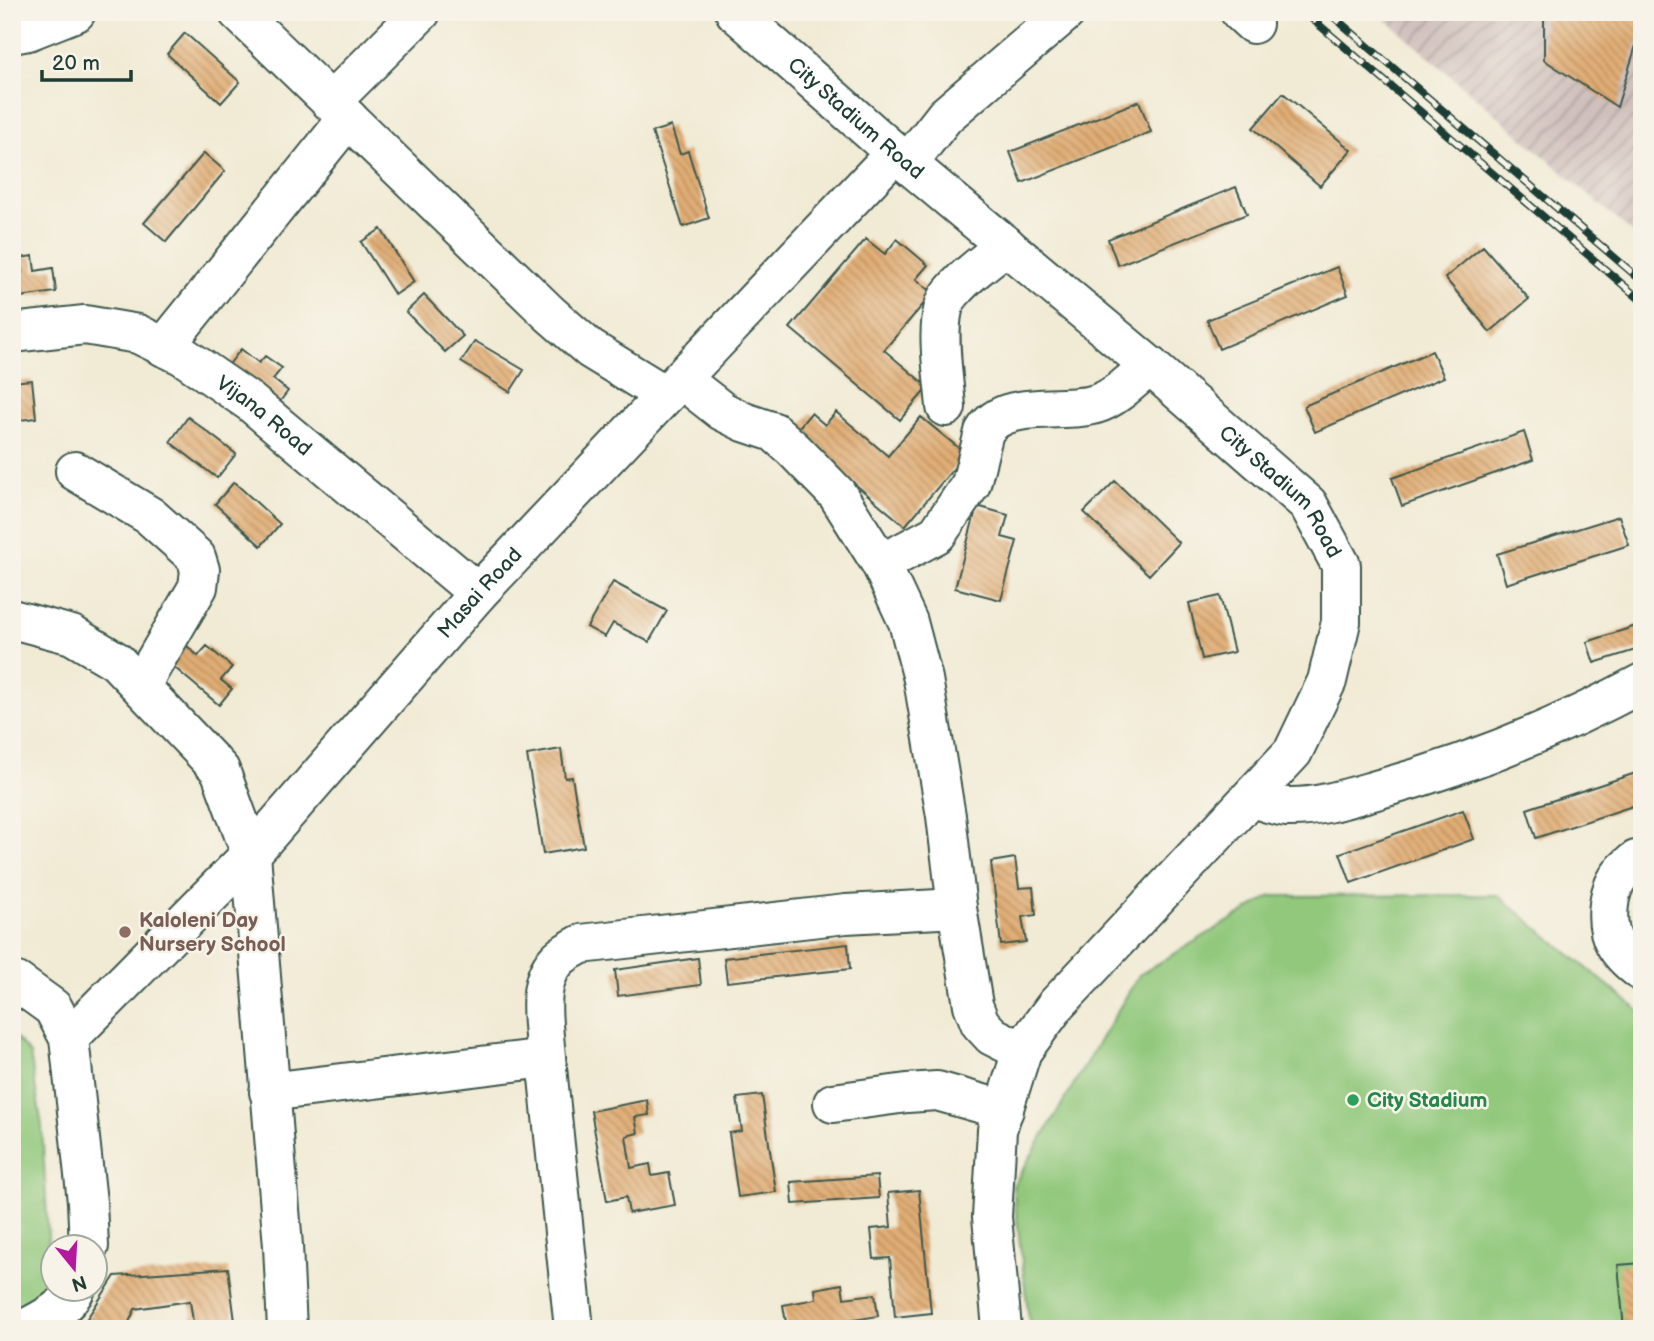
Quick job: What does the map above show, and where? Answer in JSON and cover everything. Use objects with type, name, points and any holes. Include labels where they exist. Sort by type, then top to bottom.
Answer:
[{"type":"street","points":[[12,34],[28,32],[76,12]]},
{"type":"street","points":[[238,12],[549,313],[590,349],[744,422],[774,432],[837,494],[881,564],[908,622],[923,679],[974,1005],[980,1023],[992,1036],[1022,1051]]},
{"type":"street","points":[[164,347],[339,110],[421,12]]},
{"type":"street","name":"City Stadium Road","points":[[735,12],[1308,504],[1341,565],[1341,622],[1328,681],[1293,752],[1056,1005],[1022,1051],[997,1130],[992,1217],[1002,1329]]},
{"type":"street","name":"Masai Road","points":[[69,1038],[251,854],[478,593],[673,387],[945,116],[1066,12]]},
{"type":"street","points":[[946,407],[942,328],[944,305],[960,284],[1006,246]]},
{"type":"street","name":"Vijana Road","points":[[12,333],[85,324],[138,334],[183,356],[250,401],[478,593]]},
{"type":"street","points":[[881,564],[930,539],[943,525],[971,484],[988,424],[998,417],[1024,411],[1097,404],[1109,399],[1150,366]]},
{"type":"street","points":[[75,471],[150,516],[197,557],[200,570],[198,587],[141,685]]},
{"type":"street","points":[[12,619],[72,635],[116,661],[220,770],[251,854],[287,1329]]},
{"type":"street","points":[[1251,798],[1287,807],[1333,802],[1399,784],[1493,751],[1604,704],[1642,683]]},
{"type":"street","points":[[1636,860],[1619,876],[1611,894],[1608,914],[1614,943],[1630,963],[1642,972]]},
{"type":"street","points":[[574,1329],[542,1007],[544,979],[558,958],[581,944],[846,914],[957,908]]},
{"type":"street","points":[[12,981],[53,1008],[69,1038],[86,1188],[88,1232]]},
{"type":"street","points":[[269,1092],[546,1058]]},
{"type":"street","points":[[833,1102],[937,1091],[1004,1110]]},
{"type":"street","points":[[37,1326],[66,1302]]},
{"type":"shaded area","points":[[1377,12],[1642,12],[1642,241]]},
{"type":"green space","name":"City Stadium","points":[[1497,895],[1642,1013],[1642,1329],[1030,1329],[1013,1186],[1139,975],[1271,896]]},
{"type":"green space","points":[[12,1034],[30,1054],[42,1126],[48,1232],[38,1232],[38,1301],[12,1324]]},
{"type":"building","points":[[1544,12],[1642,12],[1642,26],[1617,107],[1544,60]]},
{"type":"building","points":[[185,33],[240,82],[221,103],[167,54]]},
{"type":"building","points":[[1283,93],[1351,150],[1320,186],[1253,128]]},
{"type":"building","points":[[1139,101],[1151,132],[1022,183],[1010,152]]},
{"type":"building","points":[[671,126],[680,154],[688,151],[709,218],[683,227],[652,132]]},
{"type":"building","points":[[204,153],[225,171],[166,242],[144,223]]},
{"type":"building","points":[[1236,187],[1247,214],[1118,265],[1108,239]]},
{"type":"building","points":[[381,229],[414,282],[395,295],[361,242]]},
{"type":"building","points":[[866,239],[885,254],[897,239],[928,265],[916,279],[933,293],[884,350],[928,387],[900,420],[790,328]]},
{"type":"building","points":[[1483,246],[1529,299],[1490,332],[1445,278]]},
{"type":"building","points":[[33,256],[35,271],[53,268],[56,292],[12,298],[12,274],[22,273],[20,258]]},
{"type":"building","points":[[1337,267],[1348,295],[1219,349],[1207,320]]},
{"type":"building","points":[[424,295],[463,336],[445,352],[406,312]]},
{"type":"building","points":[[475,341],[524,370],[510,392],[461,362]]},
{"type":"building","points":[[241,349],[259,363],[265,356],[282,368],[273,379],[288,391],[274,409],[224,371]]},
{"type":"building","points":[[1432,351],[1444,377],[1315,432],[1304,406]]},
{"type":"building","points":[[32,380],[36,418],[12,421],[12,382]]},
{"type":"building","points":[[836,412],[888,456],[921,417],[966,454],[905,526],[794,433],[811,413],[825,425]]},
{"type":"building","points":[[188,417],[236,454],[217,478],[170,442]]},
{"type":"building","points":[[1524,432],[1533,460],[1402,506],[1392,478]]},
{"type":"building","points":[[1115,481],[1179,543],[1149,575],[1084,512]]},
{"type":"building","points":[[234,482],[280,524],[261,546],[215,504]]},
{"type":"building","points":[[977,506],[1008,515],[1002,537],[1017,541],[1001,600],[955,588]]},
{"type":"building","points":[[1619,516],[1629,545],[1506,584],[1497,554]]},
{"type":"building","points":[[613,582],[667,611],[649,642],[613,623],[605,637],[587,627]]},
{"type":"building","points":[[1220,596],[1234,652],[1202,659],[1189,603]]},
{"type":"building","points":[[1642,624],[1642,648],[1594,663],[1587,642]]},
{"type":"building","points":[[186,645],[198,656],[207,646],[232,667],[221,680],[232,689],[219,705],[169,663]]},
{"type":"building","points":[[561,749],[565,778],[572,777],[584,847],[543,854],[527,755]]},
{"type":"building","points":[[1642,771],[1642,803],[1536,838],[1527,809]]},
{"type":"building","points":[[1463,810],[1474,839],[1351,883],[1340,853]]},
{"type":"building","points":[[1015,858],[1019,888],[1033,887],[1036,915],[1022,917],[1026,942],[1001,945],[991,862]]},
{"type":"building","points":[[848,944],[850,969],[727,982],[724,958]]},
{"type":"building","points":[[698,958],[701,985],[618,996],[615,970]]},
{"type":"building","points":[[762,1095],[776,1192],[738,1197],[729,1133],[742,1131],[737,1098]]},
{"type":"building","points":[[647,1100],[649,1115],[635,1117],[638,1133],[626,1136],[631,1168],[650,1164],[652,1176],[669,1173],[675,1205],[629,1213],[626,1197],[607,1201],[591,1111]]},
{"type":"building","points":[[877,1176],[879,1198],[793,1204],[791,1182]]},
{"type":"building","points":[[919,1190],[931,1313],[895,1317],[890,1258],[874,1259],[871,1229],[891,1227],[888,1193]]},
{"type":"building","points":[[1642,1263],[1642,1329],[1624,1329],[1618,1265]]},
{"type":"building","points":[[228,1268],[236,1329],[194,1329],[190,1301],[135,1309],[126,1329],[103,1329],[86,1320],[98,1302],[108,1302],[108,1287],[115,1276]]},
{"type":"building","points":[[842,1284],[844,1298],[875,1294],[878,1316],[787,1329],[783,1305],[816,1299],[815,1289]]},
{"type":"railway","points":[[1304,12],[1642,301]]},
{"type":"railway","points":[[1328,12],[1642,281]]},
{"type":"place","name":"Kaloleni Day Nursery School","points":[[125,932]]},
{"type":"place","name":"City Stadium","points":[[1353,1100]]}]
